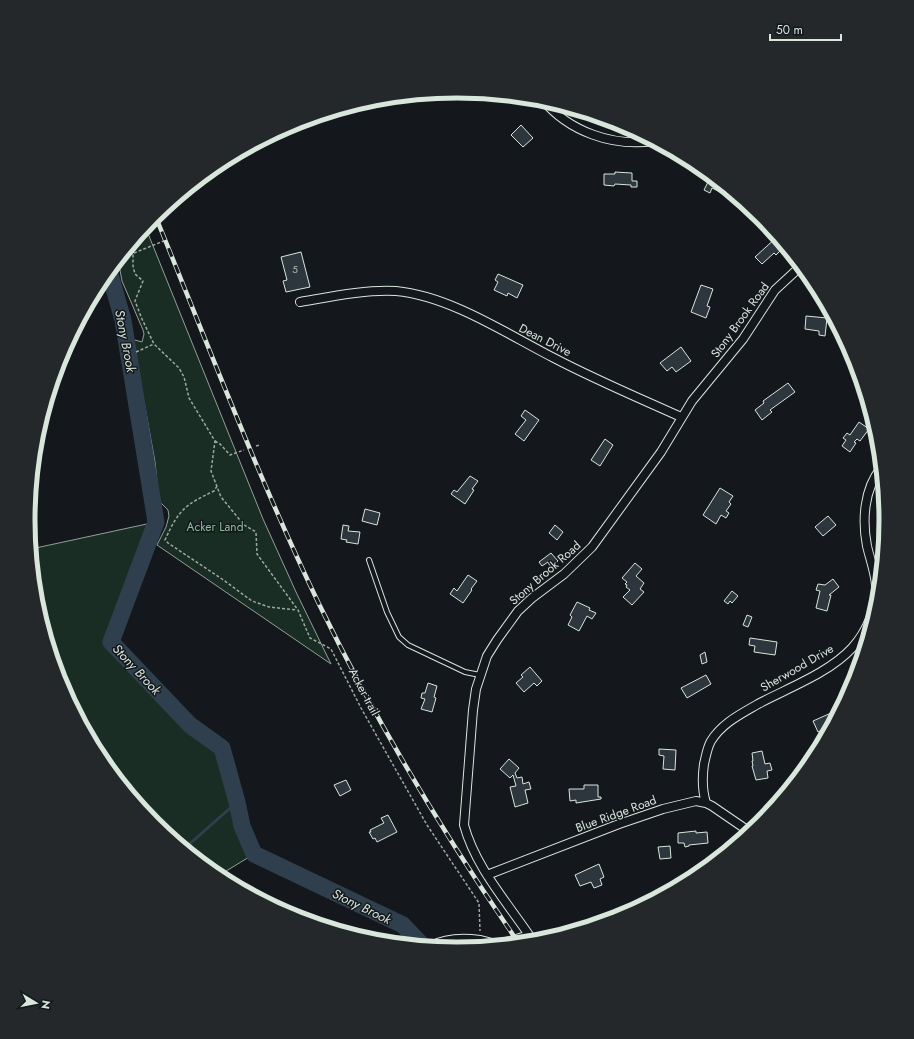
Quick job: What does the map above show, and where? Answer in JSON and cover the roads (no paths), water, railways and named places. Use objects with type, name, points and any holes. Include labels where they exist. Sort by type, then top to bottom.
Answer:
[{"type":"street","points":[[552,109],[564,119],[586,132],[597,136],[622,142],[645,141]]},
{"type":"street","name":"Stony Brook Road","points":[[530,935],[487,875],[468,839],[464,825],[473,710],[476,689],[487,656],[518,611],[532,598],[564,574],[592,547],[660,452],[692,401],[742,339],[775,290],[797,270]]},
{"type":"street","name":"Dean Drive","points":[[300,302],[358,293],[395,291],[427,297],[474,317],[588,376],[681,417]]},
{"type":"street","name":"Sherwood Drive","points":[[875,578],[864,527],[865,509],[876,475]]},
{"type":"street","name":"Sherwood Drive","points":[[706,803],[702,790],[703,770],[708,747],[712,740],[727,723],[838,660],[852,648],[865,630]]},
{"type":"street","name":"Blue Ridge Road","points":[[487,875],[641,816],[696,801],[706,803]]},
{"type":"street","points":[[706,803],[744,828]]},
{"type":"street","name":"Stony Brook Road","points":[[444,942],[453,939],[484,941]]},
{"type":"lane","points":[[369,560],[387,612],[399,637],[408,645],[465,672],[481,675]]},
{"type":"waterway","name":"Stony Brook","points":[[111,278],[123,320],[156,522],[111,642],[190,725],[222,748],[242,826],[254,854],[403,925],[417,940]]},
{"type":"waterway","points":[[189,845],[237,802]]},
{"type":"railway","points":[[158,222],[254,459],[319,604],[364,691],[412,777],[515,937]]},
{"type":"park label","name":"Acker Land","points":[[215,527]]}]
